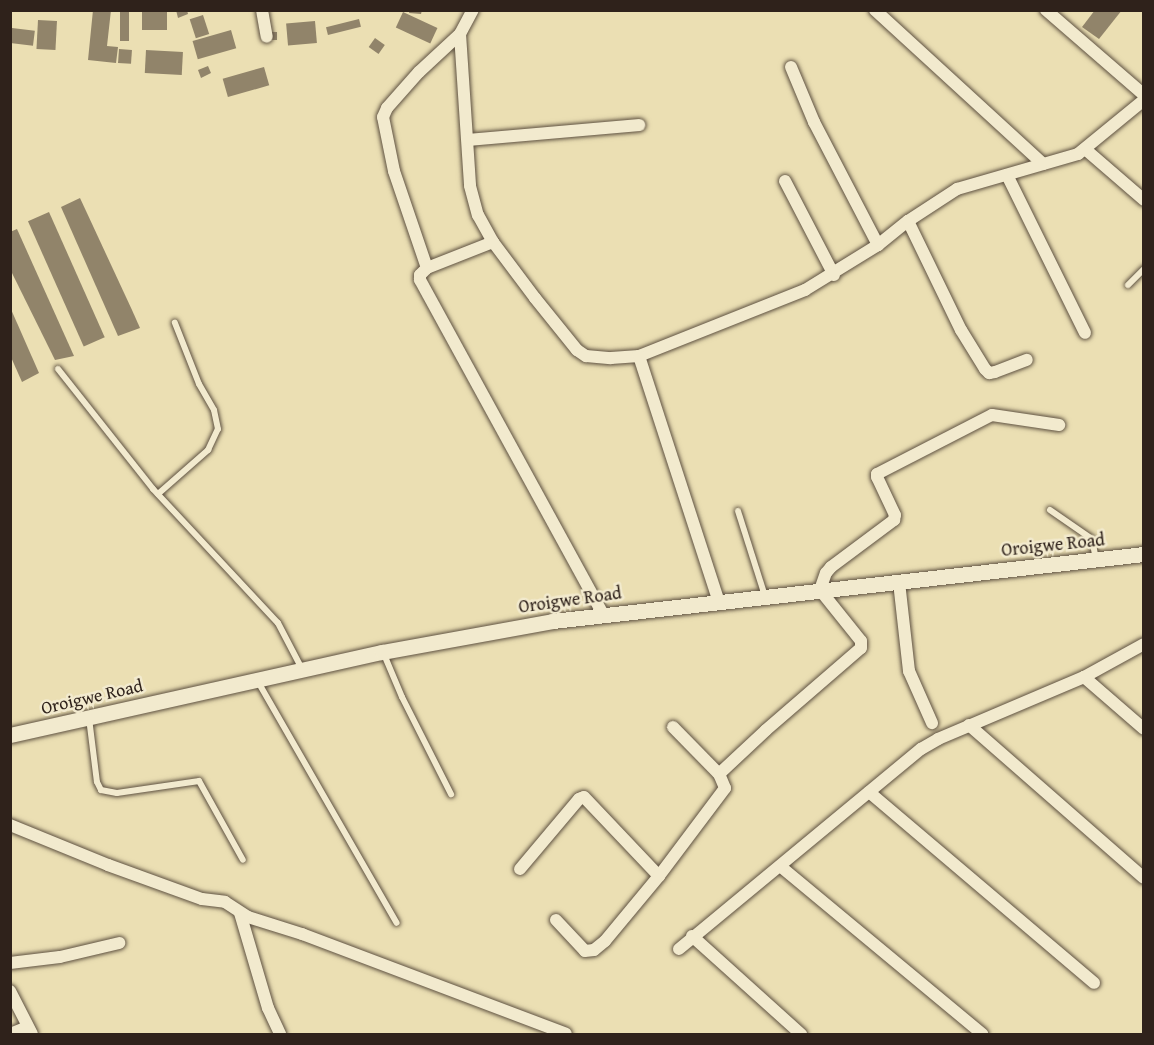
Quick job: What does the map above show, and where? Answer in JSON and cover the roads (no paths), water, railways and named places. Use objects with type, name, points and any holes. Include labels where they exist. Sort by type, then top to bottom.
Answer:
[{"type":"street","points":[[262,10],[267,37]]},
{"type":"street","points":[[427,268],[394,171],[383,117],[387,108],[419,72],[460,34],[473,10]]},
{"type":"street","points":[[875,10],[1042,164]]},
{"type":"street","points":[[460,34],[473,201],[493,242],[583,355],[610,358],[639,356],[805,290],[834,275],[908,221],[957,189],[1085,149],[1143,98],[1046,10]]},
{"type":"street","points":[[791,67],[814,122],[878,245]]},
{"type":"street","points":[[468,140],[639,125]]},
{"type":"street","points":[[1085,149],[1143,200]]},
{"type":"street","points":[[1007,175],[1085,333]]},
{"type":"street","points":[[785,181],[834,275]]},
{"type":"street","points":[[908,221],[956,320],[985,369],[989,373],[995,372],[1027,360]]},
{"type":"street","points":[[493,242],[427,268],[420,275],[424,290],[603,614]]},
{"type":"street","points":[[639,356],[719,602]]},
{"type":"street","points":[[719,774],[861,648],[861,641],[820,590],[826,573],[831,567],[894,520],[895,515],[876,477],[882,470],[992,415],[1059,425]]},
{"type":"street","name":"Oroigwe Road","points":[[10,735],[382,652],[553,621],[1143,554]]},
{"type":"street","points":[[899,582],[909,672],[932,723]]},
{"type":"street","points":[[679,949],[921,749],[969,725],[1084,676],[1143,645]]},
{"type":"street","points":[[1084,676],[1143,729]]},
{"type":"street","points":[[969,725],[1143,878]]},
{"type":"street","points":[[556,920],[585,951],[594,950],[605,941],[659,876],[725,788],[719,774],[673,727]]},
{"type":"street","points":[[869,792],[1094,983]]},
{"type":"street","points":[[520,869],[584,797],[659,876]]},
{"type":"street","points":[[10,825],[188,895],[225,902],[240,914],[302,934],[402,974],[446,987],[566,1035]]},
{"type":"street","points":[[780,866],[982,1035]]},
{"type":"street","points":[[240,914],[268,1008],[280,1035]]},
{"type":"street","points":[[692,936],[801,1035]]},
{"type":"street","points":[[10,963],[60,957],[119,943]]},
{"type":"street","points":[[10,991],[29,1031],[10,1034]]},
{"type":"lane","points":[[1128,285],[1143,269]]},
{"type":"lane","points":[[158,494],[208,450],[218,429],[214,410],[199,384],[175,323]]},
{"type":"lane","points":[[58,369],[158,494],[278,623],[303,669]]},
{"type":"lane","points":[[1050,510],[1092,539],[1096,560]]},
{"type":"lane","points":[[738,512],[765,596]]},
{"type":"lane","points":[[382,652],[451,794]]},
{"type":"lane","points":[[257,679],[397,923]]},
{"type":"lane","points":[[89,717],[97,782],[101,790],[117,793],[199,781],[243,860]]}]
